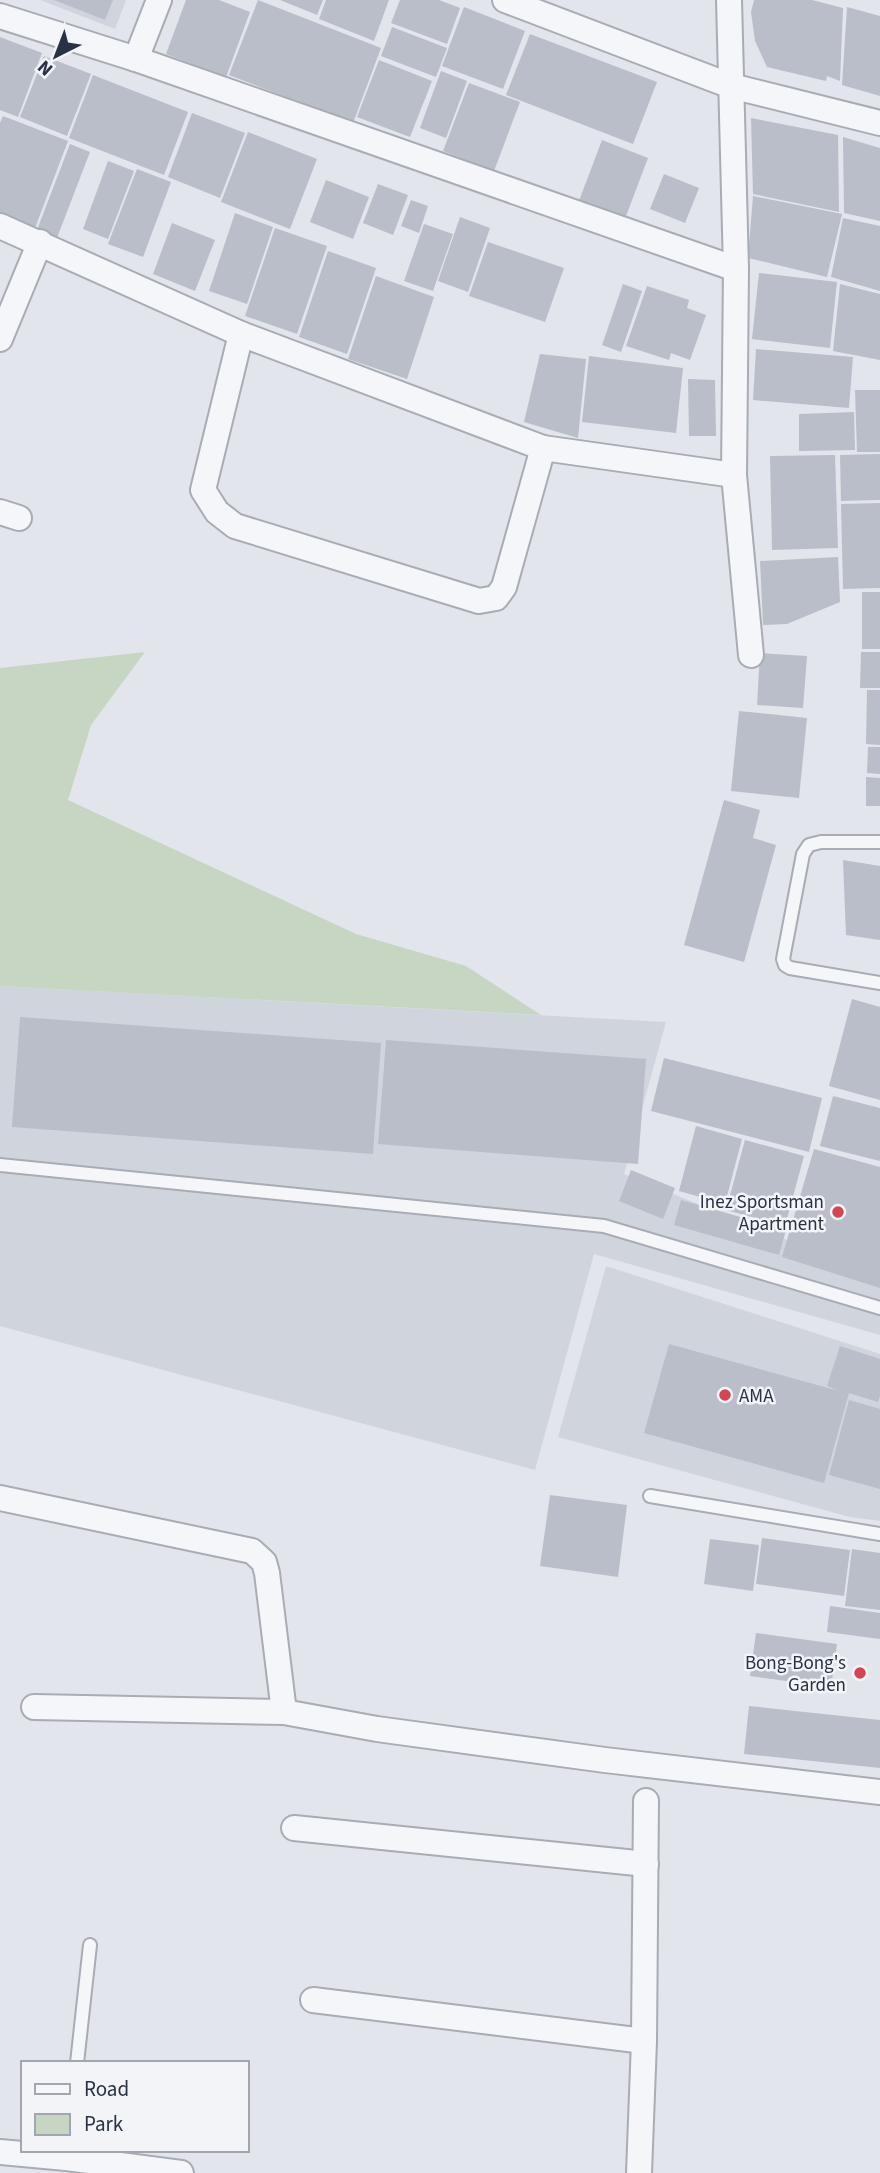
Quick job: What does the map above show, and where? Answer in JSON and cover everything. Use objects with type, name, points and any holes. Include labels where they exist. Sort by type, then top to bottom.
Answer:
[{"type":"street","points":[[136,59],[159,0]]},
{"type":"street","points":[[505,0],[731,86],[880,123]]},
{"type":"street","points":[[729,0],[736,269],[734,475],[751,654]]},
{"type":"street","points":[[0,16],[136,59],[736,269]]},
{"type":"street","points":[[0,226],[241,334],[542,448],[734,475]]},
{"type":"street","points":[[0,339],[40,243]]},
{"type":"street","points":[[241,334],[203,490],[217,512],[235,526],[480,601],[496,598],[504,587],[542,448]]},
{"type":"street","points":[[0,1498],[252,1551],[264,1562],[267,1573],[284,1712]]},
{"type":"street","points":[[34,1707],[284,1712],[377,1729],[565,1755],[880,1791]]},
{"type":"street","points":[[639,2173],[644,2041],[646,1801]]},
{"type":"street","points":[[294,1828],[646,1864]]},
{"type":"street","points":[[313,2000],[644,2041]]},
{"type":"street","points":[[0,2152],[67,2154],[181,2173]]},
{"type":"lane","points":[[880,842],[821,842],[809,845],[803,854],[783,959],[785,965],[790,968],[880,983]]},
{"type":"lane","points":[[0,1165],[604,1226],[880,1308]]},
{"type":"lane","points":[[650,1496],[880,1534]]},
{"type":"lane","points":[[77,2061],[90,1945]]},
{"type":"shaded area","points":[[40,0],[126,0],[115,29]]},
{"type":"shaded area","points":[[0,986],[666,1022],[624,1174],[880,1278],[880,1335],[594,1254],[535,1470],[0,1326]]},
{"type":"shaded area","name":"AMA","points":[[606,1266],[880,1354],[880,1521],[850,1517],[558,1437]]},
{"type":"green space","points":[[145,652],[91,725],[68,800],[356,934],[466,966],[541,1015],[0,986],[0,668]]},
{"type":"building","points":[[54,0],[113,0],[105,20]]},
{"type":"building","points":[[186,0],[219,0],[250,12],[226,77],[166,54]]},
{"type":"building","points":[[258,0],[381,48],[353,123],[229,75]]},
{"type":"building","points":[[280,0],[323,0],[317,15]]},
{"type":"building","points":[[326,0],[389,0],[374,41],[319,19]]},
{"type":"building","points":[[400,0],[439,0],[460,8],[447,44],[391,23]]},
{"type":"building","points":[[754,0],[812,0],[843,8],[840,81],[827,76],[826,81],[767,67],[755,41],[751,12]]},
{"type":"building","points":[[464,7],[525,31],[503,89],[442,66]]},
{"type":"building","points":[[847,7],[880,16],[880,96],[842,85]]},
{"type":"building","points":[[392,27],[447,48],[436,77],[381,56]]},
{"type":"building","points":[[530,34],[657,82],[633,144],[506,95]]},
{"type":"building","points":[[0,37],[42,53],[18,117],[0,110]]},
{"type":"building","points":[[44,56],[91,74],[67,136],[20,117]]},
{"type":"building","points":[[379,60],[432,81],[410,137],[357,117]]},
{"type":"building","points":[[441,71],[467,81],[446,138],[420,128]]},
{"type":"building","points":[[93,75],[188,112],[164,175],[69,138]]},
{"type":"building","points":[[469,83],[520,102],[494,171],[443,151]]},
{"type":"building","points":[[192,113],[245,133],[220,198],[168,177]]},
{"type":"building","points":[[3,116],[68,141],[35,228],[0,214],[0,123]]},
{"type":"building","points":[[751,118],[838,135],[839,212],[753,194]]},
{"type":"building","points":[[248,132],[317,159],[290,229],[221,202]]},
{"type":"building","points":[[843,137],[880,148],[880,221],[844,213]]},
{"type":"building","points":[[602,140],[648,158],[623,224],[577,206]]},
{"type":"building","points":[[70,144],[90,152],[55,243],[35,235]]},
{"type":"building","points":[[108,161],[134,171],[108,239],[83,229]]},
{"type":"building","points":[[137,169],[171,182],[143,257],[108,244]]},
{"type":"building","points":[[664,174],[699,188],[685,223],[650,209]]},
{"type":"building","points":[[326,180],[369,197],[353,239],[310,222]]},
{"type":"building","points":[[378,184],[408,195],[393,235],[363,223]]},
{"type":"building","points":[[753,196],[842,214],[827,277],[748,258]]},
{"type":"building","points":[[411,200],[428,206],[419,233],[401,226]]},
{"type":"building","points":[[235,213],[273,227],[247,304],[209,291]]},
{"type":"building","points":[[460,217],[490,228],[468,292],[438,281]]},
{"type":"building","points":[[843,218],[880,226],[880,291],[831,277]]},
{"type":"building","points":[[172,223],[215,240],[195,291],[153,274]]},
{"type":"building","points":[[424,224],[453,234],[433,291],[404,281]]},
{"type":"building","points":[[275,228],[327,246],[297,334],[245,316]]},
{"type":"building","points":[[488,242],[564,268],[545,322],[469,296]]},
{"type":"building","points":[[328,251],[376,268],[347,354],[299,337]]},
{"type":"building","points":[[759,273],[837,282],[830,348],[752,339]]},
{"type":"building","points":[[376,276],[434,297],[407,379],[348,359]]},
{"type":"building","points":[[623,284],[642,291],[621,352],[602,345]]},
{"type":"building","points":[[840,284],[880,294],[880,360],[833,351]]},
{"type":"building","points":[[647,286],[689,300],[687,308],[706,315],[690,360],[671,353],[669,360],[626,346]]},
{"type":"building","points":[[756,349],[853,357],[849,408],[753,400]]},
{"type":"building","points":[[540,354],[586,359],[578,438],[524,422]]},
{"type":"building","points":[[589,356],[683,368],[676,433],[582,422]]},
{"type":"building","points":[[688,379],[715,380],[716,436],[689,436]]},
{"type":"building","points":[[855,390],[880,390],[880,452],[857,452]]},
{"type":"building","points":[[854,412],[855,450],[799,451],[799,414]]},
{"type":"building","points":[[880,454],[880,500],[841,501],[840,455]]},
{"type":"building","points":[[835,455],[838,548],[772,550],[770,456]]},
{"type":"building","points":[[880,503],[880,588],[843,589],[841,504]]},
{"type":"building","points":[[838,557],[840,602],[787,624],[763,625],[760,561]]},
{"type":"building","points":[[862,592],[880,592],[880,649],[862,649]]},
{"type":"building","points":[[861,652],[880,652],[880,688],[860,688]]},
{"type":"building","points":[[760,653],[807,656],[803,708],[757,705]]},
{"type":"building","points":[[867,690],[880,690],[880,745],[866,744]]},
{"type":"building","points":[[739,711],[807,718],[799,798],[731,791]]},
{"type":"building","points":[[868,747],[880,747],[880,774],[867,773]]},
{"type":"building","points":[[866,777],[880,778],[880,806],[866,806]]},
{"type":"building","points":[[724,800],[760,810],[753,838],[776,845],[744,962],[684,945]]},
{"type":"building","points":[[843,860],[880,866],[880,940],[846,935]]},
{"type":"building","points":[[852,999],[880,1007],[880,1100],[829,1086]]},
{"type":"building","points":[[20,1017],[381,1043],[373,1154],[12,1127]]},
{"type":"building","points":[[386,1040],[646,1059],[638,1164],[378,1144]]},
{"type":"building","points":[[664,1058],[822,1098],[809,1152],[651,1111]]},
{"type":"building","points":[[833,1096],[880,1108],[880,1161],[820,1146]]},
{"type":"building","points":[[696,1126],[742,1139],[725,1204],[679,1191]]},
{"type":"building","points":[[745,1140],[804,1156],[785,1226],[726,1210]]},
{"type":"building","name":"Inez Sportsman Apartment","points":[[814,1149],[880,1167],[880,1288],[782,1257]]},
{"type":"building","points":[[631,1170],[675,1188],[663,1219],[619,1201]]},
{"type":"building","points":[[681,1200],[786,1230],[779,1255],[674,1225]]},
{"type":"building","points":[[669,1344],[839,1391],[827,1386],[840,1346],[880,1359],[880,1396],[878,1402],[849,1393],[824,1483],[644,1433]]},
{"type":"building","points":[[849,1400],[880,1409],[880,1489],[829,1475]]},
{"type":"building","points":[[550,1495],[627,1505],[618,1577],[540,1566]]},
{"type":"building","points":[[762,1538],[850,1550],[844,1596],[756,1584]]},
{"type":"building","points":[[710,1539],[759,1545],[753,1591],[704,1584]]},
{"type":"building","points":[[852,1549],[880,1553],[880,1610],[845,1606]]},
{"type":"building","points":[[830,1606],[880,1613],[880,1639],[827,1632]]},
{"type":"building","points":[[756,1633],[837,1644],[831,1687],[750,1676]]},
{"type":"building","points":[[749,1706],[880,1720],[880,1768],[744,1754]]},
{"type":"place","name":"Inez Sportsman Apartment","points":[[838,1212]]},
{"type":"place","name":"AMA","points":[[725,1395]]},
{"type":"place","name":"Bong-Bong's Garden","points":[[860,1673]]}]
